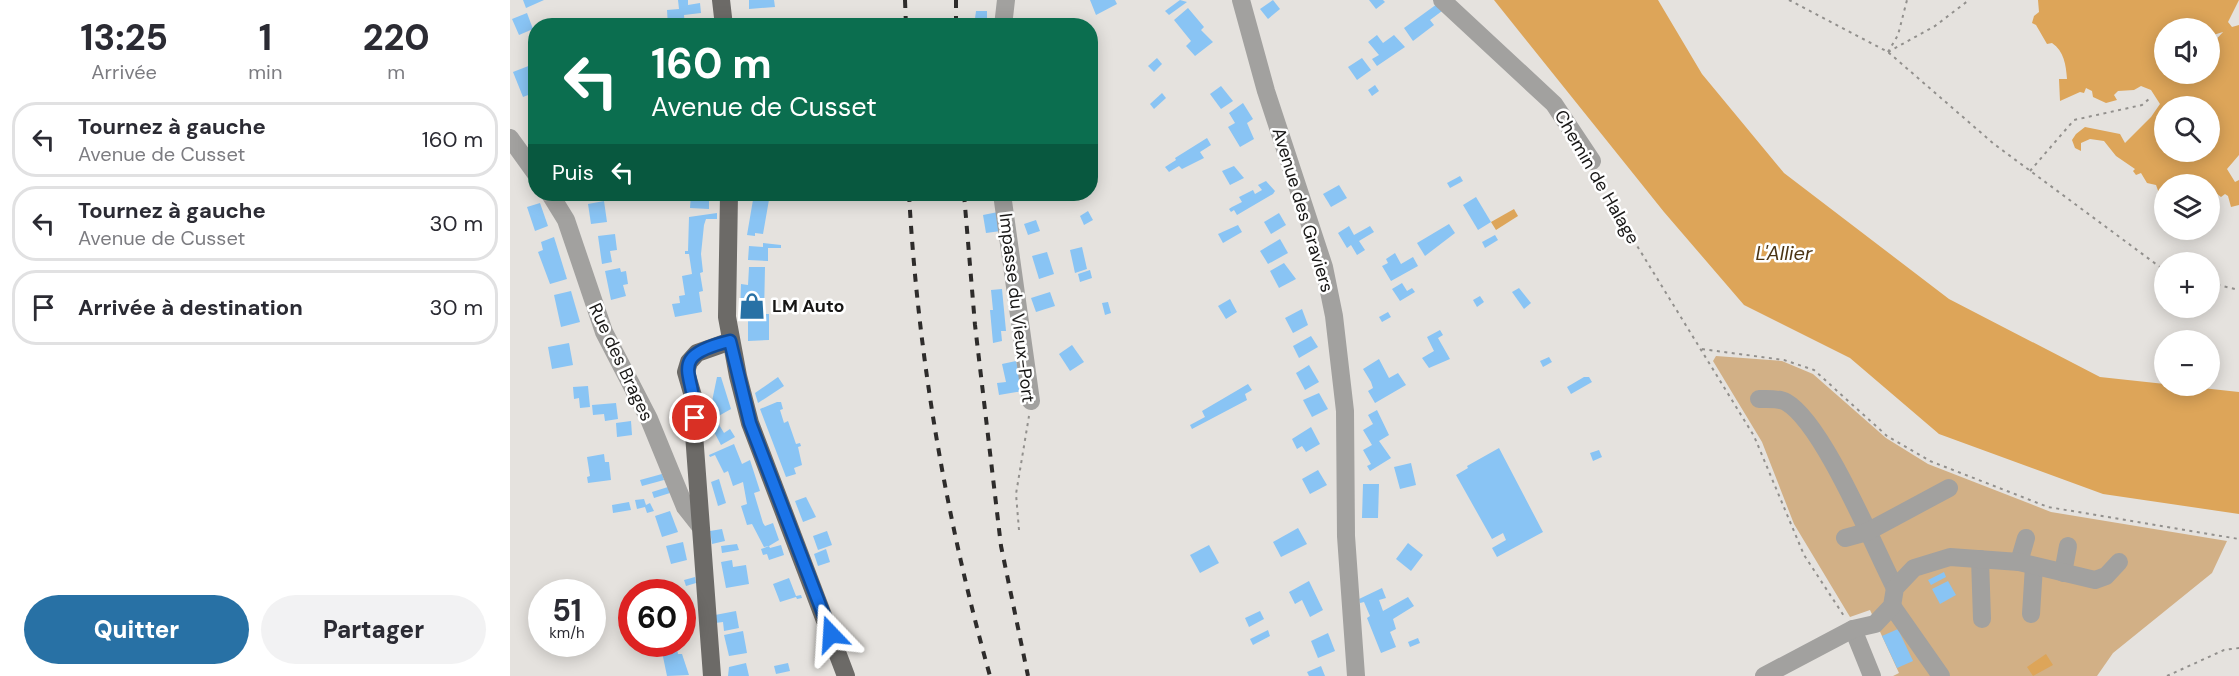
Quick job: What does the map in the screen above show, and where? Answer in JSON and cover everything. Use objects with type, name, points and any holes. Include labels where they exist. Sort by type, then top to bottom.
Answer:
[{"type":"main road","points":[[721,0],[723,18]]},
{"type":"main road","points":[[729,201],[727,317],[730,341],[750,423],[846,676]]},
{"type":"main road","points":[[712,676],[700,526],[695,403],[686,372],[689,363],[697,353],[730,341]]},
{"type":"street","points":[[1004,18],[1006,0]]},
{"type":"street","name":"Avenue des Graviers","points":[[1241,0],[1266,91],[1324,267],[1334,316],[1345,411],[1346,536],[1356,676]]},
{"type":"street","name":"Chemin de Halage","points":[[1442,0],[1554,104],[1592,161]]},
{"type":"street","points":[[510,138],[528,163]]},
{"type":"street","name":"Rue des Brages","points":[[554,201],[566,220],[604,332],[649,419],[685,507],[700,526]]},
{"type":"street","name":"Impasse du Vieux-Port","points":[[1003,201],[1031,401]]},
{"type":"street","points":[[1759,399],[1784,400],[1800,412],[1819,436],[1895,588]]},
{"type":"street","points":[[1845,538],[1867,532],[1949,488]]},
{"type":"street","points":[[2026,538],[2031,614]]},
{"type":"street","points":[[2063,573],[2068,546]]},
{"type":"street","points":[[1764,676],[1853,629],[1875,624],[1892,606],[1895,588],[1914,568],[1950,557],[2027,564],[2095,580],[2106,576],[2119,562]]},
{"type":"street","points":[[1980,560],[1982,619]]},
{"type":"street","points":[[1892,606],[1941,676]]},
{"type":"street","points":[[1853,629],[1872,676]]},
{"type":"path","points":[[1789,0],[1888,52],[1994,144],[2154,263]]},
{"type":"path","points":[[1888,52],[1898,35],[1907,0]]},
{"type":"path","points":[[1888,52],[1935,26],[1969,0]]},
{"type":"path","points":[[2030,171],[2074,120],[2142,105],[2150,98]]},
{"type":"path","name":"Chemin de Halage","points":[[1592,161],[1631,236],[1754,436],[1804,555],[1853,629]]},
{"type":"path","points":[[2220,285],[2239,290]]},
{"type":"path","points":[[1702,349],[1784,360],[1814,370],[1887,436],[1921,456],[2048,507],[2239,540]]},
{"type":"path","name":"Impasse du Vieux-Port","points":[[1019,530],[1016,494],[1031,401]]},
{"type":"path","points":[[2167,676],[2224,650],[2239,648]]},
{"type":"shaded area","points":[[1716,356],[1782,361],[1813,374],[1886,438],[1928,464],[2051,512],[2227,541],[2212,573],[2113,653],[2097,676],[1893,676],[1899,673],[1870,610],[1850,617],[1794,524],[1762,442],[1713,361]]},
{"type":"water","name":"L'Allier","points":[[1494,0],[1658,0],[1702,74],[1784,173],[1949,299],[2100,377],[2154,383],[2154,396],[2220,396],[2220,390],[2239,392],[2239,514],[2103,494],[1939,434],[1850,358],[1744,305],[1664,212]]},
{"type":"water","points":[[2038,0],[2239,0],[2228,22],[2232,27],[2239,25],[2239,155],[2227,169],[2235,182],[2239,180],[2239,205],[2231,207],[2228,196],[2225,194],[2220,196],[2220,174],[2154,174],[2154,185],[2147,183],[2141,173],[2136,175],[2133,171],[2135,169],[2116,156],[2104,141],[2090,139],[2081,143],[2081,151],[2075,148],[2072,140],[2085,127],[2120,134],[2125,143],[2154,113],[2154,162],[2220,162],[2220,96],[2155,96],[2151,90],[2141,86],[2134,90],[2118,91],[2114,95],[2117,100],[2106,103],[2093,97],[2092,91],[2086,88],[2084,93],[2080,92],[2060,101],[2059,79],[2067,79],[2062,54],[2052,43],[2047,44],[2036,25],[2032,23],[2034,16],[2039,12]]},
{"type":"water","points":[[1514,209],[1518,216],[1496,230],[1491,222]]},
{"type":"water","points":[[2046,654],[2053,665],[2033,676],[2027,667]]},
{"type":"building","points":[[523,0],[544,0],[526,8]]},
{"type":"building","points":[[678,0],[688,0],[688,5],[700,3],[701,13],[684,15],[684,18],[668,18],[667,10],[679,9]]},
{"type":"building","points":[[749,0],[774,0],[775,7],[749,9]]},
{"type":"building","points":[[1090,0],[1115,0],[1117,4],[1096,15]]},
{"type":"building","points":[[1180,0],[1187,2],[1169,15],[1165,11]]},
{"type":"building","points":[[1273,0],[1280,9],[1268,19],[1260,9]]},
{"type":"building","points":[[1369,0],[1383,0],[1385,2],[1376,9]]},
{"type":"building","points":[[1437,4],[1442,11],[1430,20],[1434,25],[1413,41],[1404,28]]},
{"type":"building","points":[[1188,8],[1204,27],[1201,30],[1213,42],[1195,56],[1186,46],[1191,41],[1174,20]]},
{"type":"building","points":[[976,11],[987,11],[987,18],[975,18]]},
{"type":"building","points":[[527,13],[528,31],[519,35],[512,19]]},
{"type":"building","points":[[1377,35],[1383,43],[1394,35],[1405,47],[1377,66],[1372,59],[1379,55],[1368,42]]},
{"type":"building","points":[[1157,58],[1162,64],[1154,72],[1148,66]]},
{"type":"building","points":[[1362,58],[1371,70],[1357,80],[1348,67]]},
{"type":"building","points":[[528,66],[528,95],[523,97],[513,72]]},
{"type":"building","points":[[1375,85],[1379,91],[1372,96],[1368,90]]},
{"type":"building","points":[[1221,86],[1233,101],[1221,109],[1210,94]]},
{"type":"building","points":[[1162,93],[1166,98],[1154,109],[1150,104]]},
{"type":"building","points":[[1243,103],[1253,119],[1247,123],[1254,139],[1240,147],[1228,127],[1235,123],[1229,113]]},
{"type":"building","points":[[1207,138],[1211,145],[1200,152],[1204,158],[1182,169],[1179,166],[1169,172],[1165,167],[1176,160],[1175,158]]},
{"type":"building","points":[[1234,166],[1244,178],[1230,185],[1222,171]]},
{"type":"building","points":[[1460,176],[1463,181],[1450,188],[1447,183]]},
{"type":"building","points":[[1266,181],[1275,191],[1273,194],[1237,215],[1234,210],[1231,212],[1229,209],[1242,202],[1239,197],[1253,190],[1255,194],[1262,190],[1258,185]]},
{"type":"building","points":[[1339,185],[1347,198],[1331,207],[1323,194]]},
{"type":"building","points":[[1476,197],[1491,222],[1478,230],[1463,205]]},
{"type":"building","points":[[604,201],[607,222],[591,224],[588,204]]},
{"type":"building","points":[[690,201],[709,201],[709,209],[690,208]]},
{"type":"building","points":[[753,201],[769,201],[763,234],[747,235]]},
{"type":"building","points":[[540,203],[548,226],[535,231],[527,207]]},
{"type":"building","points":[[1088,211],[1093,220],[1084,225],[1080,216]]},
{"type":"building","points":[[998,212],[1001,231],[986,233],[983,215]]},
{"type":"building","points":[[717,213],[717,219],[706,219],[704,225],[701,254],[703,272],[700,273],[703,291],[699,292],[702,312],[675,317],[672,304],[680,303],[679,296],[685,295],[682,276],[692,274],[689,254],[685,254],[685,251],[688,251],[689,217]]},
{"type":"building","points":[[1279,213],[1286,225],[1271,234],[1264,222]]},
{"type":"building","points":[[1036,220],[1040,231],[1028,235],[1024,224]]},
{"type":"building","points":[[1449,224],[1455,233],[1425,256],[1417,243]]},
{"type":"building","points":[[1238,225],[1242,232],[1223,243],[1218,234]]},
{"type":"building","points":[[1349,226],[1354,235],[1370,226],[1374,232],[1359,241],[1365,250],[1357,255],[1351,245],[1347,248],[1338,233]]},
{"type":"building","points":[[615,234],[617,250],[610,251],[612,262],[602,264],[598,236]]},
{"type":"building","points":[[1495,235],[1498,240],[1485,248],[1482,242]]},
{"type":"building","points":[[554,237],[567,279],[550,284],[538,252],[543,250],[541,242]]},
{"type":"building","points":[[1280,239],[1288,253],[1268,264],[1260,251]]},
{"type":"building","points":[[763,243],[781,245],[781,248],[768,248],[768,261],[748,260],[749,246],[763,247]]},
{"type":"building","points":[[1082,247],[1087,269],[1075,273],[1070,250]]},
{"type":"building","points":[[1047,252],[1054,274],[1039,279],[1032,256]]},
{"type":"building","points":[[1395,253],[1401,264],[1413,257],[1418,266],[1391,281],[1382,266],[1388,263],[1386,259]]},
{"type":"building","points":[[1284,263],[1296,279],[1279,288],[1270,271]]},
{"type":"building","points":[[749,267],[765,267],[764,314],[769,314],[769,340],[748,341],[748,314],[740,314],[741,284],[748,285]]},
{"type":"building","points":[[620,268],[621,272],[626,271],[628,284],[623,285],[626,296],[611,300],[605,271]]},
{"type":"building","points":[[1090,270],[1092,278],[1080,282],[1078,274]]},
{"type":"building","points":[[1402,283],[1407,291],[1412,288],[1415,292],[1400,301],[1392,289]]},
{"type":"building","points":[[1519,288],[1531,303],[1524,309],[1512,292]]},
{"type":"building","points":[[1002,289],[1006,331],[1001,331],[1002,341],[993,343],[991,290]]},
{"type":"building","points":[[571,291],[580,322],[561,327],[554,295]]},
{"type":"building","points":[[1050,292],[1055,306],[1036,312],[1031,298]]},
{"type":"building","points":[[1480,296],[1484,302],[1477,307],[1473,300]]},
{"type":"building","points":[[1230,299],[1237,312],[1226,319],[1218,306]]},
{"type":"building","points":[[1108,302],[1111,313],[1105,315],[1102,303]]},
{"type":"building","points":[[1302,309],[1308,325],[1293,333],[1285,318]]},
{"type":"building","points":[[1388,312],[1391,317],[1382,322],[1379,317]]},
{"type":"building","points":[[1440,330],[1443,335],[1438,338],[1450,359],[1429,368],[1422,358],[1434,351],[1427,337]]},
{"type":"building","points":[[1311,336],[1318,347],[1299,358],[1293,346]]},
{"type":"building","points":[[569,343],[573,365],[552,369],[548,347]]},
{"type":"building","points":[[1072,345],[1084,362],[1070,371],[1059,354]]},
{"type":"building","points":[[1549,357],[1552,362],[1543,367],[1540,361]]},
{"type":"building","points":[[1379,359],[1389,378],[1398,373],[1406,385],[1375,403],[1368,391],[1373,388],[1371,382],[1363,369]]},
{"type":"building","points":[[1016,361],[1023,391],[999,395],[997,383],[1006,382],[1002,364]]},
{"type":"building","points":[[1309,365],[1319,382],[1305,390],[1296,373]]},
{"type":"building","points":[[717,377],[721,377],[731,409],[715,418],[724,433],[730,429],[735,437],[721,445],[713,430],[705,435]]},
{"type":"building","points":[[778,377],[784,386],[758,403],[755,393]]},
{"type":"building","points":[[1584,377],[1589,377],[1592,382],[1571,394],[1567,387]]},
{"type":"building","points":[[1248,384],[1252,390],[1245,394],[1247,400],[1192,429],[1190,425],[1205,417],[1202,411]]},
{"type":"building","points":[[588,386],[590,407],[580,408],[579,398],[574,399],[573,387]]},
{"type":"building","points":[[1319,393],[1328,409],[1312,417],[1303,400]]},
{"type":"building","points":[[781,402],[783,409],[780,410],[784,423],[788,421],[796,444],[800,443],[801,446],[798,447],[802,465],[794,468],[796,474],[786,477],[760,409]]},
{"type":"building","points":[[616,403],[618,419],[605,421],[604,414],[593,415],[592,405]]},
{"type":"building","points":[[1377,410],[1389,435],[1379,441],[1391,458],[1370,471],[1367,466],[1371,464],[1363,450],[1372,445],[1363,430],[1373,424],[1368,415]]},
{"type":"building","points":[[631,421],[632,435],[617,437],[616,423]]},
{"type":"building","points":[[1311,427],[1320,444],[1306,452],[1302,446],[1297,449],[1292,439]]},
{"type":"building","points":[[734,444],[742,464],[750,460],[760,491],[754,493],[763,523],[765,526],[773,523],[779,540],[769,546],[764,547],[752,524],[747,525],[741,506],[747,504],[743,482],[733,486],[728,471],[724,473],[715,455],[710,457],[709,455]]},
{"type":"building","points":[[1499,448],[1543,532],[1497,557],[1492,548],[1506,540],[1503,533],[1492,539],[1456,475]]},
{"type":"building","points":[[1599,450],[1602,457],[1593,461],[1590,453]]},
{"type":"building","points":[[604,454],[605,462],[609,462],[611,480],[588,483],[587,477],[590,476],[587,457]]},
{"type":"building","points":[[1411,463],[1416,485],[1400,489],[1394,467]]},
{"type":"building","points":[[1318,470],[1327,485],[1310,494],[1302,479]]},
{"type":"building","points":[[662,474],[664,480],[642,486],[640,480]]},
{"type":"building","points":[[719,479],[726,503],[718,506],[711,482]]},
{"type":"building","points":[[1363,484],[1379,484],[1378,518],[1362,518]]},
{"type":"building","points":[[668,487],[670,493],[654,498],[652,492]]},
{"type":"building","points":[[806,497],[816,517],[803,522],[795,501]]},
{"type":"building","points":[[644,499],[646,505],[650,503],[654,511],[647,513],[645,507],[637,509],[635,500]]},
{"type":"building","points":[[629,502],[631,510],[613,513],[612,505]]},
{"type":"building","points":[[670,511],[678,532],[662,537],[655,516]]},
{"type":"building","points":[[1298,528],[1307,544],[1281,557],[1273,542]]},
{"type":"building","points":[[722,529],[725,541],[712,544],[710,531]]},
{"type":"building","points":[[827,531],[832,545],[818,550],[813,536]]},
{"type":"building","points":[[683,542],[687,560],[671,564],[666,546]]},
{"type":"building","points":[[1408,543],[1423,555],[1411,571],[1396,559]]},
{"type":"building","points":[[737,544],[739,550],[722,553],[721,546]]},
{"type":"building","points":[[781,545],[784,555],[769,560],[767,554],[763,555],[761,549],[769,546],[770,548]]},
{"type":"building","points":[[1209,545],[1219,563],[1200,573],[1190,555]]},
{"type":"building","points":[[826,549],[830,562],[818,566],[814,554]]},
{"type":"building","points":[[732,560],[733,567],[746,565],[749,584],[726,588],[721,562]]},
{"type":"building","points":[[1944,572],[1946,577],[1931,585],[1928,580]]},
{"type":"building","points":[[789,578],[796,596],[801,595],[802,598],[797,599],[796,597],[780,602],[773,584]]},
{"type":"building","points":[[1309,581],[1323,610],[1310,617],[1302,600],[1295,604],[1289,592]]},
{"type":"building","points":[[1948,581],[1956,595],[1940,604],[1932,589]]},
{"type":"building","points":[[1382,588],[1386,598],[1379,600],[1383,611],[1408,597],[1414,606],[1393,619],[1396,629],[1390,632],[1396,647],[1381,653],[1367,618],[1370,616],[1364,602],[1360,603],[1359,599]]},
{"type":"building","points":[[736,611],[739,628],[724,631],[723,622],[715,623],[715,615]]},
{"type":"building","points":[[1260,611],[1264,619],[1249,627],[1245,618]]},
{"type":"building","points":[[1898,629],[1913,661],[1897,668],[1882,636]]},
{"type":"building","points":[[1268,630],[1270,636],[1253,645],[1250,639]]},
{"type":"building","points":[[743,631],[747,653],[729,656],[724,635]]},
{"type":"building","points":[[1328,633],[1335,651],[1318,658],[1311,641]]},
{"type":"building","points":[[1418,638],[1420,643],[1410,647],[1408,642]]},
{"type":"building","points":[[663,657],[683,657],[689,675],[667,676]]},
{"type":"building","points":[[746,663],[749,676],[728,676],[729,667]]},
{"type":"building","points":[[788,663],[790,671],[776,674],[774,666]]},
{"type":"building","points":[[1321,666],[1325,676],[1309,676],[1307,672]]},
{"type":"railway","points":[[905,0],[906,18]]},
{"type":"railway","points":[[956,0],[956,18]]},
{"type":"railway","points":[[909,201],[919,316],[936,437],[960,557],[990,676]]},
{"type":"railway","points":[[965,201],[975,325],[1001,546],[1028,676]]},
{"type":"place","name":"LM Auto","points":[[752,306]]},
{"type":"route","points":[[695,418],[695,403],[686,372],[689,363],[697,353],[730,341],[750,423],[831,634]]}]
